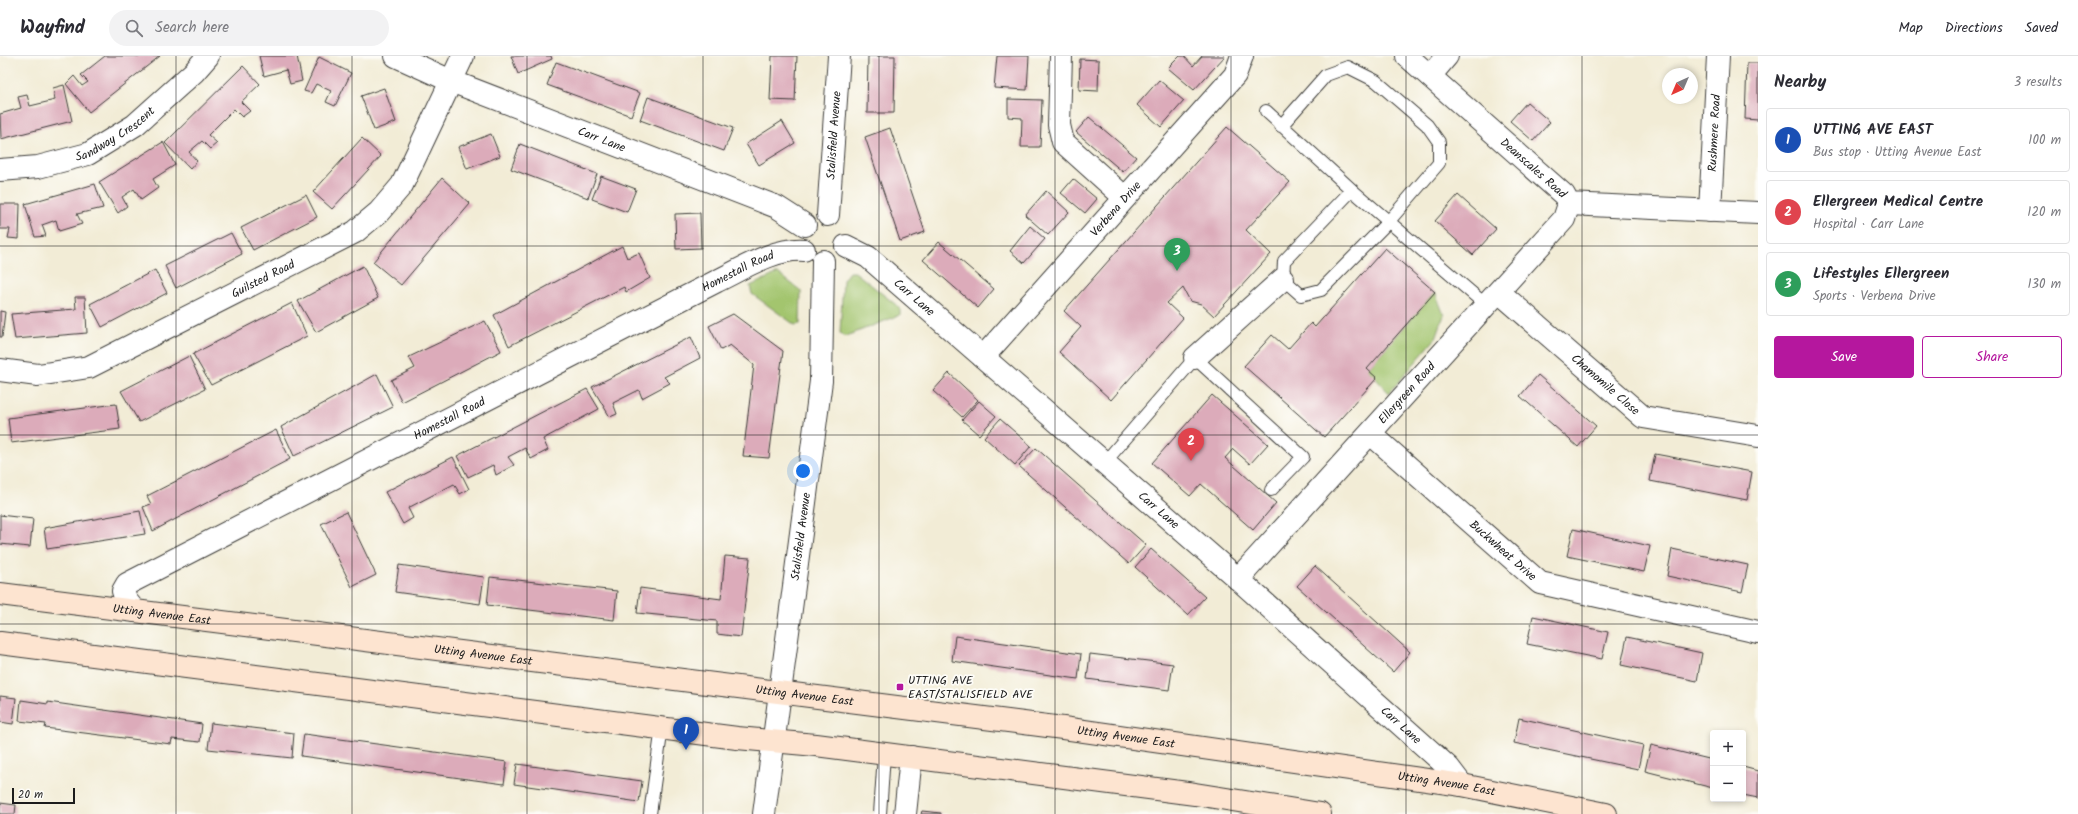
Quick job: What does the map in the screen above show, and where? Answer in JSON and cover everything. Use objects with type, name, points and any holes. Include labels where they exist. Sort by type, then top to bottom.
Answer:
[{"type":"street","name":"Sandway Crescent","points":[[0,170],[38,167],[88,154],[135,125],[194,72],[208,56]]},
{"type":"street","name":"Carr Lane","points":[[396,56],[451,81],[778,207],[805,225]]},
{"type":"street","name":"Guilsted Road","points":[[0,370],[38,374],[89,367],[355,232],[379,212],[402,184],[463,56]]},
{"type":"street","name":"Stalisfield Avenue","points":[[828,215],[839,56]]},
{"type":"street","points":[[1061,56],[1059,125],[1063,142],[1124,197]]},
{"type":"street","name":"Verbena Drive","points":[[983,357],[1124,197],[1235,75],[1242,56]]},
{"type":"street","name":"Deanscales Road","points":[[1407,56],[1564,195],[1569,204],[1758,213]]},
{"type":"street","points":[[1430,76],[1447,56]]},
{"type":"street","name":"Rushmere Road","points":[[1710,211],[1718,56]]},
{"type":"street","name":"Ellergreen Road","points":[[1238,579],[1371,434],[1564,219],[1569,204]]},
{"type":"street","points":[[828,215],[842,223],[846,234],[846,246],[837,257],[823,261],[809,256],[804,250],[801,238],[805,225],[815,216],[828,215]]},
{"type":"street","name":"Carr Lane","points":[[846,246],[868,257],[1105,462],[1449,768],[1462,785]]},
{"type":"street","name":"Homestall Road","points":[[135,611],[126,600],[123,591],[127,584],[718,281],[781,252],[794,249],[804,250]]},
{"type":"street","name":"Stalisfield Avenue","points":[[764,814],[821,381],[823,261]]},
{"type":"street","points":[[1195,358],[1283,279]]},
{"type":"street","name":"Chamomile Close","points":[[1493,299],[1643,417],[1758,436]]},
{"type":"street","name":"Buckwheat Drive","points":[[1371,434],[1540,583],[1758,632]]},
{"type":"street","name":"Utting Avenue East","points":[[0,594],[781,691],[1063,728],[1462,785],[1606,814]]},
{"type":"street","points":[[0,643],[773,741],[911,757],[1187,793],[1320,814]]},
{"type":"street","points":[[905,814],[911,757]]},
{"type":"lane","points":[[1281,126],[1326,76],[1348,67],[1376,81],[1427,125],[1439,142],[1439,163],[1388,221],[1320,290],[1301,295],[1283,279],[1284,261],[1352,190]]},
{"type":"lane","points":[[1266,111],[1388,221],[1493,299]]},
{"type":"lane","points":[[1105,462],[1195,358],[1302,457],[1271,490]]},
{"type":"lane","points":[[650,814],[662,727]]},
{"type":"lane","points":[[880,814],[884,754]]},
{"type":"green space","points":[[849,272],[855,272],[900,308],[900,315],[844,337],[840,333],[843,280]]},
{"type":"green space","points":[[778,273],[801,291],[800,324],[795,325],[752,294],[750,286]]},
{"type":"green space","points":[[1435,292],[1444,315],[1436,338],[1389,393],[1367,369]]},
{"type":"building","points":[[105,56],[160,56],[89,112],[66,84],[74,76],[82,86],[88,82],[81,75]]},
{"type":"building","points":[[259,56],[297,56],[302,81],[290,84],[286,70],[264,76]]},
{"type":"building","points":[[511,56],[551,56],[552,59],[518,74]]},
{"type":"building","points":[[772,56],[797,56],[795,101],[770,100]]},
{"type":"building","points":[[868,56],[895,56],[894,113],[867,113]]},
{"type":"building","points":[[997,56],[1029,56],[1027,90],[994,88]]},
{"type":"building","points":[[1180,56],[1184,56],[1193,66],[1202,56],[1225,56],[1194,90],[1168,68]]},
{"type":"building","points":[[319,57],[351,73],[335,106],[326,102],[331,91],[316,84],[311,93],[304,91]]},
{"type":"building","points":[[1080,59],[1099,60],[1098,91],[1079,90]]},
{"type":"building","points":[[556,62],[640,93],[631,116],[547,85]]},
{"type":"building","points":[[1747,63],[1758,63],[1758,120],[1745,119]]},
{"type":"building","points":[[243,66],[260,84],[241,102],[250,111],[242,117],[234,109],[208,135],[217,143],[210,149],[202,141],[189,152],[197,161],[190,169],[165,143]]},
{"type":"building","points":[[1159,80],[1184,101],[1161,127],[1137,105]]},
{"type":"building","points":[[64,85],[72,121],[1,139],[0,114],[21,108],[18,97],[27,95],[30,106],[55,100],[53,88]]},
{"type":"building","points":[[384,88],[396,122],[374,130],[361,96]]},
{"type":"building","points":[[648,97],[733,128],[724,151],[640,120]]},
{"type":"building","points":[[1008,99],[1042,100],[1040,147],[1021,147],[1022,118],[1008,117]]},
{"type":"building","points":[[1527,102],[1550,122],[1533,141],[1510,121]]},
{"type":"building","points":[[1089,117],[1136,157],[1123,172],[1076,132]]},
{"type":"building","points":[[782,121],[795,143],[759,165],[746,144]]},
{"type":"building","points":[[1227,127],[1290,182],[1246,230],[1271,254],[1214,316],[1201,304],[1190,301],[1183,288],[1167,303],[1183,318],[1111,400],[1059,352],[1081,327],[1064,311]]},
{"type":"building","points":[[890,128],[925,232],[900,241],[865,137]]},
{"type":"building","points":[[491,134],[500,156],[467,169],[458,147]]},
{"type":"building","points":[[362,138],[381,156],[332,209],[313,192]]},
{"type":"building","points":[[163,142],[175,165],[153,179],[158,188],[141,200],[134,189],[122,197],[127,206],[118,213],[99,182]]},
{"type":"building","points":[[520,144],[597,174],[588,198],[511,169]]},
{"type":"building","points":[[601,176],[636,189],[627,212],[592,199]]},
{"type":"building","points":[[442,178],[470,204],[401,285],[373,262]]},
{"type":"building","points":[[1073,179],[1097,199],[1085,213],[1061,193]]},
{"type":"building","points":[[95,184],[103,208],[77,214],[82,224],[59,231],[56,220],[42,225],[46,236],[35,237],[25,204]]},
{"type":"building","points":[[1046,191],[1069,212],[1048,235],[1025,215]]},
{"type":"building","points":[[306,195],[317,217],[253,250],[241,228]]},
{"type":"building","points":[[1458,195],[1496,229],[1473,255],[1435,221]]},
{"type":"building","points":[[0,204],[20,204],[19,239],[8,238],[10,229],[0,229]]},
{"type":"building","points":[[700,213],[701,248],[676,249],[675,214]]},
{"type":"building","points":[[1030,226],[1045,239],[1024,263],[1010,251]]},
{"type":"building","points":[[231,233],[242,254],[176,288],[165,266]]},
{"type":"building","points":[[939,242],[994,289],[978,308],[923,260]]},
{"type":"building","points":[[622,246],[627,258],[639,253],[650,278],[626,292],[624,287],[509,346],[494,315]]},
{"type":"building","points":[[1385,248],[1435,292],[1367,369],[1377,378],[1324,437],[1244,366],[1272,335],[1288,349],[1311,323],[1315,327]]},
{"type":"building","points":[[363,266],[378,298],[316,332],[298,301]]},
{"type":"building","points":[[155,270],[167,293],[102,327],[90,304]]},
{"type":"building","points":[[75,297],[85,297],[87,333],[15,339],[11,314],[76,309]]},
{"type":"building","points":[[292,303],[307,336],[211,385],[193,354]]},
{"type":"building","points":[[0,311],[5,312],[2,337],[0,337]]},
{"type":"building","points":[[733,314],[783,351],[769,458],[743,456],[754,365],[730,345],[721,350],[709,326]]},
{"type":"building","points":[[485,321],[501,351],[402,402],[391,380],[415,368],[409,357]]},
{"type":"building","points":[[691,337],[700,358],[664,377],[670,383],[642,398],[639,390],[613,403],[617,414],[610,417],[592,387]]},
{"type":"building","points":[[189,356],[205,389],[139,422],[121,391]]},
{"type":"building","points":[[949,373],[978,400],[962,417],[933,391]]},
{"type":"building","points":[[377,374],[393,407],[294,456],[281,427]]},
{"type":"building","points":[[1538,375],[1596,426],[1578,447],[1520,396]]},
{"type":"building","points":[[587,389],[599,409],[543,439],[548,450],[531,459],[525,448],[508,457],[514,465],[496,475],[493,465],[468,477],[457,456]]},
{"type":"building","points":[[1212,395],[1268,444],[1250,464],[1233,449],[1225,458],[1276,503],[1253,530],[1201,484],[1190,496],[1152,463]]},
{"type":"building","points":[[979,401],[996,416],[979,435],[962,420]]},
{"type":"building","points":[[116,404],[120,429],[11,443],[8,418]]},
{"type":"building","points":[[1000,419],[1031,446],[1015,465],[984,437]]},
{"type":"building","points":[[276,430],[290,459],[153,531],[143,507],[151,504],[147,496]]},
{"type":"building","points":[[1036,448],[1146,545],[1129,564],[1019,466]]},
{"type":"building","points":[[1655,454],[1752,472],[1747,500],[1650,481]]},
{"type":"building","points":[[453,457],[469,489],[460,494],[454,484],[408,508],[413,518],[403,524],[385,492]]},
{"type":"building","points":[[140,511],[145,534],[47,549],[44,528]]},
{"type":"building","points":[[346,512],[376,575],[352,587],[321,524]]},
{"type":"building","points":[[0,515],[33,519],[30,547],[0,544]]},
{"type":"building","points":[[1573,529],[1650,546],[1644,572],[1567,556]]},
{"type":"building","points":[[1151,549],[1205,597],[1188,615],[1135,567]]},
{"type":"building","points":[[1672,549],[1748,565],[1742,592],[1667,576]]},
{"type":"building","points":[[725,556],[750,558],[741,637],[717,634],[717,621],[637,613],[640,588],[721,599]]},
{"type":"building","points":[[399,565],[484,577],[480,604],[395,592]]},
{"type":"building","points":[[1315,566],[1410,652],[1393,672],[1297,586]]},
{"type":"building","points":[[490,577],[617,591],[614,620],[487,605]]},
{"type":"building","points":[[1533,616],[1608,632],[1602,659],[1527,644]]},
{"type":"building","points":[[955,636],[1081,654],[1078,679],[952,661]]},
{"type":"building","points":[[1627,637],[1702,653],[1697,681],[1621,665]]},
{"type":"building","points":[[1090,654],[1173,664],[1169,690],[1087,679]]},
{"type":"building","points":[[0,696],[16,698],[13,724],[0,722]]},
{"type":"building","points":[[21,700],[48,704],[48,702],[202,724],[200,742],[172,739],[171,744],[45,728],[46,724],[19,721]]},
{"type":"building","points":[[1519,718],[1643,745],[1638,769],[1514,743]]},
{"type":"building","points":[[211,723],[294,733],[292,758],[208,749]]},
{"type":"building","points":[[304,734],[507,762],[504,784],[301,756]]},
{"type":"building","points":[[1651,745],[1710,759],[1710,787],[1645,771]]},
{"type":"building","points":[[517,764],[642,781],[639,802],[514,784]]},
{"type":"building","points":[[1746,768],[1758,771],[1758,798],[1746,796]]},
{"type":"building","points":[[0,803],[16,805],[15,814],[0,814]]},
{"type":"building","points":[[922,811],[941,813],[941,814],[921,814]]},
{"type":"place","name":"Lifestyles Ellergreen","points":[[1177,271]]},
{"type":"place","name":"Ellergreen Medical Centre","points":[[1191,461]]},
{"type":"place","name":"UTTING AVE EAST/STALISFIELD AVE","points":[[900,687]]},
{"type":"place","name":"UTTING AVE EAST","points":[[686,750]]}]
